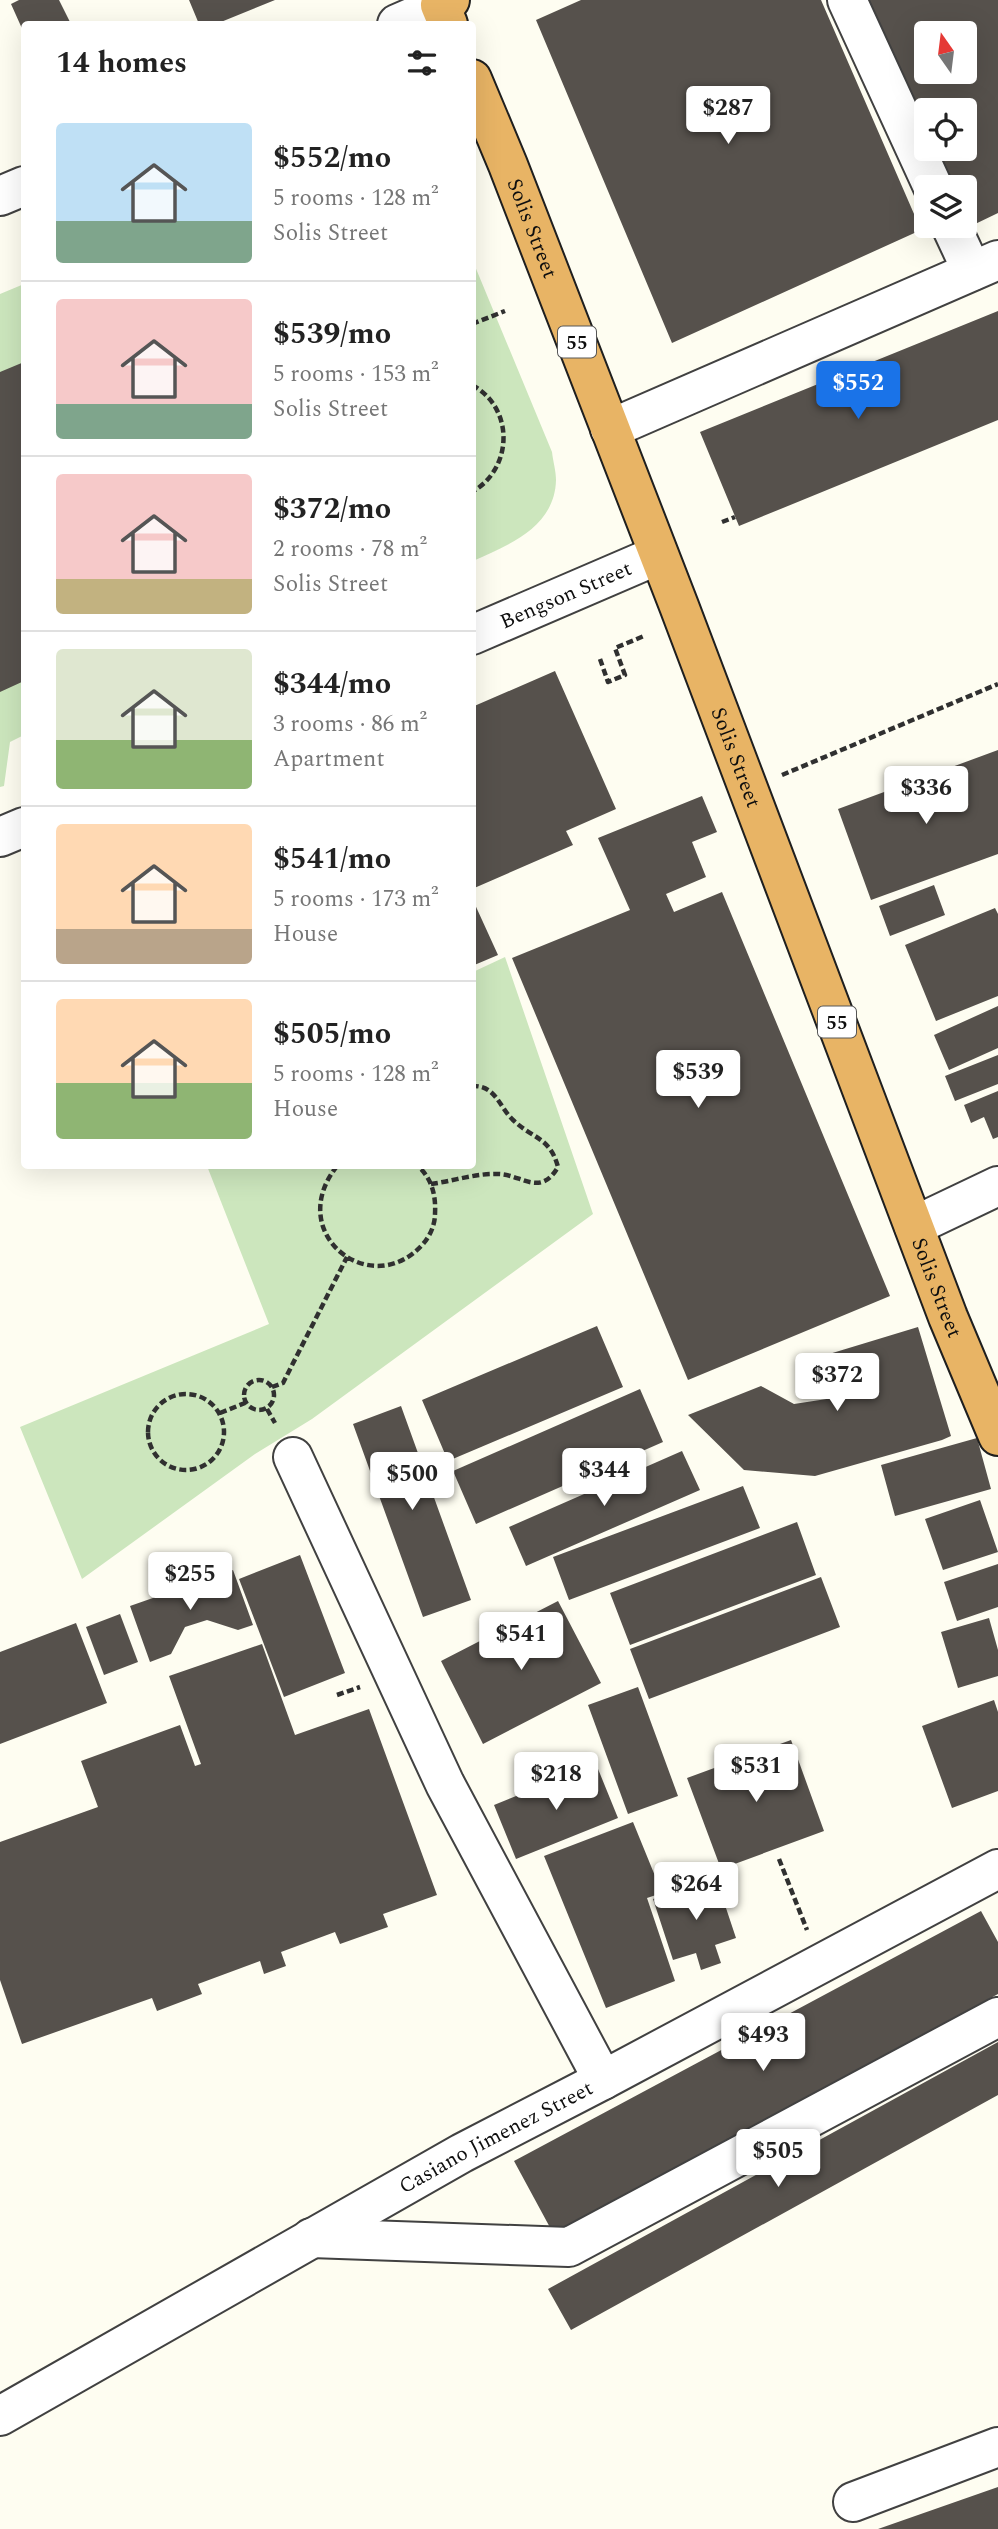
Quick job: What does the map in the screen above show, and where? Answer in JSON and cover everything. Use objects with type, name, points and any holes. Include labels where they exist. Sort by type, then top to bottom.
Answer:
[{"type":"highway","name":"Solis Street","points":[[476,89],[749,788],[948,1317],[995,1418]]},
{"type":"street","points":[[847,0],[927,175]]},
{"type":"street","points":[[408,21],[446,10]]},
{"type":"street","points":[[0,196],[21,187]]},
{"type":"street","points":[[610,429],[985,265],[961,238]]},
{"type":"street","name":"Bengson Street","points":[[476,633],[658,555]]},
{"type":"street","points":[[0,837],[21,828]]},
{"type":"street","points":[[914,1226],[998,1186]]},
{"type":"street","points":[[293,1457],[444,1784],[603,2080]]},
{"type":"street","name":"Casiano Jimenez Street","points":[[0,2416],[462,2153],[998,1869]]},
{"type":"street","points":[[311,2238],[569,2247],[998,2017]]},
{"type":"street","points":[[853,2502],[998,2447]]},
{"type":"path","points":[[476,322],[505,310]]},
{"type":"path","points":[[476,389],[491,400],[500,416],[505,435],[503,453],[496,471],[476,490]]},
{"type":"path","points":[[722,522],[735,517]]},
{"type":"path","points":[[600,659],[608,682],[625,675],[615,648],[644,636]]},
{"type":"path","points":[[749,788],[998,684]]},
{"type":"path","points":[[431,1184],[497,1173],[523,1182],[537,1183],[552,1177],[558,1167],[554,1152],[511,1118],[492,1091],[476,1085]]},
{"type":"path","points":[[335,1169],[327,1179],[321,1196],[320,1213],[324,1231],[333,1246],[347,1257],[364,1264],[383,1265],[400,1261],[416,1251],[428,1237],[435,1220],[436,1202],[431,1184],[420,1169]]},
{"type":"path","points":[[272,1387],[283,1383],[347,1257]]},
{"type":"path","points":[[258,1379],[266,1381],[272,1387],[272,1403],[267,1409],[251,1409],[245,1403],[243,1395],[250,1382],[258,1379]]},
{"type":"path","points":[[190,1393],[202,1396],[220,1413],[224,1438],[220,1451],[200,1468],[175,1469],[154,1454],[149,1442],[150,1418],[156,1407],[166,1399],[190,1393]]},
{"type":"path","points":[[220,1413],[245,1403]]},
{"type":"path","points":[[779,1860],[810,1939]]},
{"type":"green space","points":[[476,269],[552,452],[556,480],[554,496],[539,522],[515,541],[476,560]]},
{"type":"green space","points":[[21,285],[21,736],[10,742],[4,786],[0,787],[0,294]]},
{"type":"green space","points":[[505,957],[593,1214],[312,1419],[255,1454],[82,1579],[20,1427],[269,1324],[208,1169],[476,1169],[476,971]]},
{"type":"building","points":[[19,0],[59,0],[70,21],[21,21],[21,26],[11,4]]},
{"type":"building","points":[[189,0],[275,0],[223,21],[198,21]]},
{"type":"building","points":[[581,0],[821,0],[914,214],[914,233],[672,343],[536,20]]},
{"type":"building","points":[[860,0],[998,0],[998,213],[977,223],[977,175],[946,175],[939,161],[977,161],[977,98],[914,98],[914,110]]},
{"type":"building","points":[[998,311],[998,420],[739,526],[700,432]]},
{"type":"building","points":[[21,363],[21,682],[0,692],[0,372]]},
{"type":"building","points":[[555,671],[616,809],[566,831],[573,845],[476,887],[476,705]]},
{"type":"building","points":[[998,750],[998,854],[871,900],[838,809]]},
{"type":"building","points":[[702,796],[717,832],[692,842],[706,877],[666,894],[674,912],[722,892],[890,1296],[688,1380],[512,958],[630,910],[598,838]]},
{"type":"building","points":[[934,885],[945,915],[890,936],[879,906]]},
{"type":"building","points":[[476,907],[498,955],[476,964]]},
{"type":"building","points":[[995,908],[998,914],[998,996],[936,1021],[905,945]]},
{"type":"building","points":[[998,1006],[998,1048],[949,1070],[934,1035]]},
{"type":"building","points":[[998,1055],[998,1084],[955,1101],[945,1076]]},
{"type":"building","points":[[998,1091],[998,1137],[993,1139],[984,1117],[971,1123],[964,1105]]},
{"type":"building","points":[[597,1326],[623,1387],[448,1461],[422,1400]]},
{"type":"building","points":[[918,1327],[951,1436],[942,1440],[815,1476],[744,1470],[688,1415],[761,1386],[794,1404],[833,1398],[816,1358]]},
{"type":"building","points":[[640,1389],[663,1442],[476,1524],[453,1471]]},
{"type":"building","points":[[401,1406],[471,1600],[423,1617],[353,1424]]},
{"type":"building","points":[[977,1438],[991,1489],[895,1516],[881,1465]]},
{"type":"building","points":[[682,1451],[700,1490],[526,1566],[509,1527]]},
{"type":"building","points":[[743,1486],[760,1528],[569,1600],[553,1557]]},
{"type":"building","points":[[980,1500],[998,1552],[943,1570],[925,1519]]},
{"type":"building","points":[[797,1522],[816,1575],[630,1645],[610,1593]]},
{"type":"building","points":[[300,1555],[345,1673],[284,1697],[239,1579]]},
{"type":"building","points":[[998,1564],[998,1607],[957,1621],[944,1582]]},
{"type":"building","points":[[233,1570],[253,1625],[238,1630],[207,1620],[185,1627],[171,1654],[150,1662],[130,1606]]},
{"type":"building","points":[[821,1577],[840,1627],[649,1699],[630,1649]]},
{"type":"building","points":[[558,1601],[601,1683],[483,1744],[441,1661]]},
{"type":"building","points":[[120,1614],[138,1662],[104,1675],[86,1627]]},
{"type":"building","points":[[989,1618],[998,1650],[998,1676],[958,1688],[941,1632]]},
{"type":"building","points":[[76,1623],[107,1703],[0,1744],[0,1652]]},
{"type":"building","points":[[262,1644],[295,1735],[369,1709],[437,1895],[383,1914],[388,1927],[340,1944],[335,1932],[281,1952],[286,1966],[264,1974],[260,1961],[198,1984],[202,1994],[157,2011],[152,1998],[22,2044],[0,1980],[0,1842],[98,1807],[81,1761],[180,1725],[195,1766],[201,1764],[169,1676]]},
{"type":"building","points":[[638,1687],[678,1796],[628,1814],[588,1705]]},
{"type":"building","points":[[994,1700],[998,1712],[998,1791],[952,1808],[922,1726]]},
{"type":"building","points":[[791,1740],[824,1831],[721,1869],[687,1778]]},
{"type":"building","points":[[596,1764],[618,1818],[516,1859],[494,1805]]},
{"type":"building","points":[[633,1822],[662,1893],[647,1898],[675,1981],[606,2008],[544,1856]]},
{"type":"building","points":[[716,1878],[736,1938],[715,1945],[721,1963],[701,1970],[696,1953],[673,1960],[653,1899]]},
{"type":"building","points":[[981,1911],[998,1942],[998,1994],[553,2233],[514,2161]]},
{"type":"building","points":[[998,2042],[998,2095],[571,2330],[548,2289]]},
{"type":"building","points":[[998,2487],[998,2529],[878,2529]]}]
